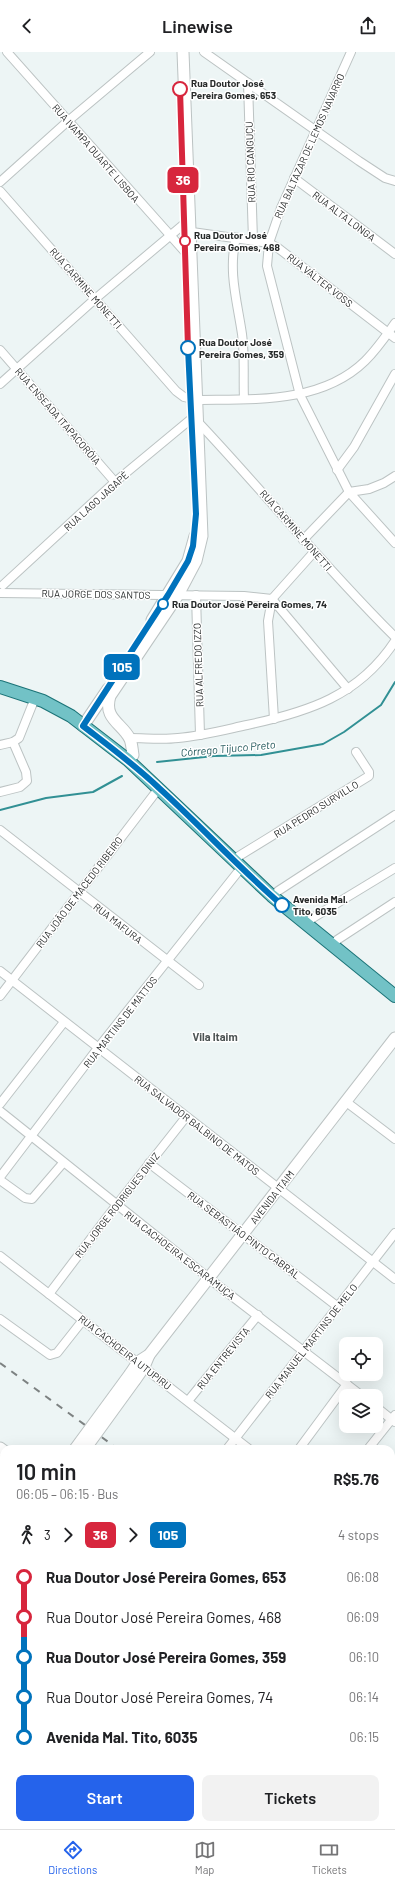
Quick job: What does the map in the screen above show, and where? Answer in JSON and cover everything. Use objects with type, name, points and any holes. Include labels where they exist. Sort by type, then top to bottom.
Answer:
[{"type":"main road","points":[[133,755],[130,738],[116,723],[109,711],[110,696],[173,595],[188,561],[195,537],[194,420],[186,253],[187,228],[178,52]]},
{"type":"main road","points":[[183,52],[193,399]]},
{"type":"main road","points":[[88,720],[173,595]]},
{"type":"main road","points":[[0,687],[35,698],[71,716],[88,720],[133,755],[278,891],[395,986]]},
{"type":"main road","points":[[88,720],[100,711],[109,711]]},
{"type":"main road","points":[[88,720],[241,868],[282,905],[395,996]]},
{"type":"main road","name":"AVENIDA ITAIM","points":[[88,1445],[149,1354],[210,1278],[395,1038]]},
{"type":"main road","name":"AVENIDA ITAIM","points":[[78,1445],[133,1377]]},
{"type":"street","name":"RUA IVAMPA DUARTE LISBOA","points":[[7,52],[168,235],[186,253]]},
{"type":"street","points":[[0,182],[68,121],[150,52]]},
{"type":"street","points":[[204,52],[316,129],[359,161],[385,178],[395,180]]},
{"type":"street","name":"RUA BALTAZAR DE LEMOS NAVARRO","points":[[351,52],[294,178],[269,243],[267,266],[300,395],[349,492],[395,543]]},
{"type":"street","name":"RUA RIO CANGUÇU","points":[[248,83],[253,240]]},
{"type":"street","name":"RUA ALTA LONGA","points":[[294,178],[395,254]]},
{"type":"street","name":"RUA CARMINE MONETTI","points":[[0,191],[176,391],[184,398],[193,399]]},
{"type":"street","points":[[0,384],[168,235],[187,228]]},
{"type":"street","name":"RUA VÁLTER VOSS","points":[[187,228],[269,243],[278,248],[395,338]]},
{"type":"street","points":[[236,237],[233,252],[232,275],[242,336],[244,399]]},
{"type":"street","points":[[193,399],[244,399],[300,395],[321,388],[350,372],[365,361],[395,323]]},
{"type":"street","name":"RUA ENSEADA ITAPACORÓIA","points":[[0,350],[115,482]]},
{"type":"street","points":[[337,470],[354,447],[395,374]]},
{"type":"street","name":"RUA CARMINE MONETTI","points":[[194,420],[240,466],[314,552],[395,637]]},
{"type":"street","name":"RUA LAGO JAGAPÉ","points":[[1,584],[115,482],[194,420]]},
{"type":"street","points":[[304,540],[349,492],[369,489],[395,476]]},
{"type":"street","points":[[274,719],[268,621],[272,599],[314,552]]},
{"type":"street","name":"RUA JORGE DOS SANTOS","points":[[0,593],[244,596],[272,599]]},
{"type":"street","name":"RUA ALFREDO IZZO","points":[[196,595],[200,735]]},
{"type":"street","points":[[272,599],[348,689]]},
{"type":"street","points":[[130,738],[168,739],[200,735],[274,719],[310,708],[334,698],[367,675],[384,658],[395,641]]},
{"type":"street","points":[[0,745],[13,742],[22,733],[35,698]]},
{"type":"street","points":[[0,792],[25,784],[27,778],[26,772],[13,742]]},
{"type":"street","name":"RUA PEDRO SURVILLO","points":[[239,856],[369,776],[370,772],[356,752]]},
{"type":"street","name":"RUA JOÃO DE MACEDO RIBEIRO","points":[[0,996],[159,788]]},
{"type":"street","points":[[278,891],[395,815]]},
{"type":"street","name":"RUA MAFURA","points":[[0,830],[199,985]]},
{"type":"street","name":"RUA MARTINS DE MATTOS","points":[[0,1178],[98,1048],[241,868]]},
{"type":"street","points":[[311,919],[395,868]]},
{"type":"street","points":[[337,940],[395,902]]},
{"type":"street","name":"RUA SALVADOR BALBINO DE MATOS","points":[[0,971],[395,1279]]},
{"type":"street","points":[[0,1104],[64,1022]]},
{"type":"street","points":[[345,1101],[395,1139]]},
{"type":"street","name":"RUA CACHOEIRA ESCARAMUÇA","points":[[0,1111],[63,1163],[353,1389]]},
{"type":"street","name":"RUA JORGE RODRIGUES DINIZ","points":[[50,1294],[117,1204],[186,1117]]},
{"type":"street","points":[[0,1178],[25,1198],[32,1199],[63,1163]]},
{"type":"street","name":"RUA SEBASTIÃO PINTO CABRAL","points":[[149,1163],[338,1306]]},
{"type":"street","name":"RUA MANUEL MARTINS DE MELO","points":[[230,1445],[395,1234]]},
{"type":"street","name":"RUA CACHOEIRA UTUPIRU","points":[[0,1256],[244,1445]]},
{"type":"street","name":"RUA ENTREVISTA","points":[[188,1401],[258,1315]]},
{"type":"street","points":[[0,1319],[50,1355],[57,1353],[83,1320]]},
{"type":"street","points":[[302,1445],[347,1384]]},
{"type":"street","points":[[371,1445],[394,1418],[383,1411]]},
{"type":"waterway","name":"Córrego Tijuco Preto","points":[[157,762],[214,756],[261,755],[323,744],[344,732],[381,705],[395,682]]},
{"type":"waterway","name":"Córrego Tijuco Preto","points":[[0,810],[46,798],[93,792],[122,776]]},
{"type":"railway","points":[[0,1363],[113,1445]]},
{"type":"bus line","name":"36","points":[[180,89],[188,348]]},
{"type":"bus line","name":"105","points":[[188,348],[196,514],[196,528],[193,546],[188,561],[168,595],[83,726],[128,760],[282,905]]},
{"type":"place","name":"Rua Doutor José Pereira Gomes, 653","points":[[180,89]]},
{"type":"place","name":"Rua Doutor José Pereira Gomes, 468","points":[[185,241]]},
{"type":"place","name":"Rua Doutor José Pereira Gomes, 359","points":[[188,348]]},
{"type":"place","name":"Rua Doutor José Pereira Gomes, 74","points":[[163,604]]},
{"type":"place","name":"Avenida Mal. Tito, 6035","points":[[282,905]]},
{"type":"district","name":"Vila Itaim","points":[[215,1036]]}]
